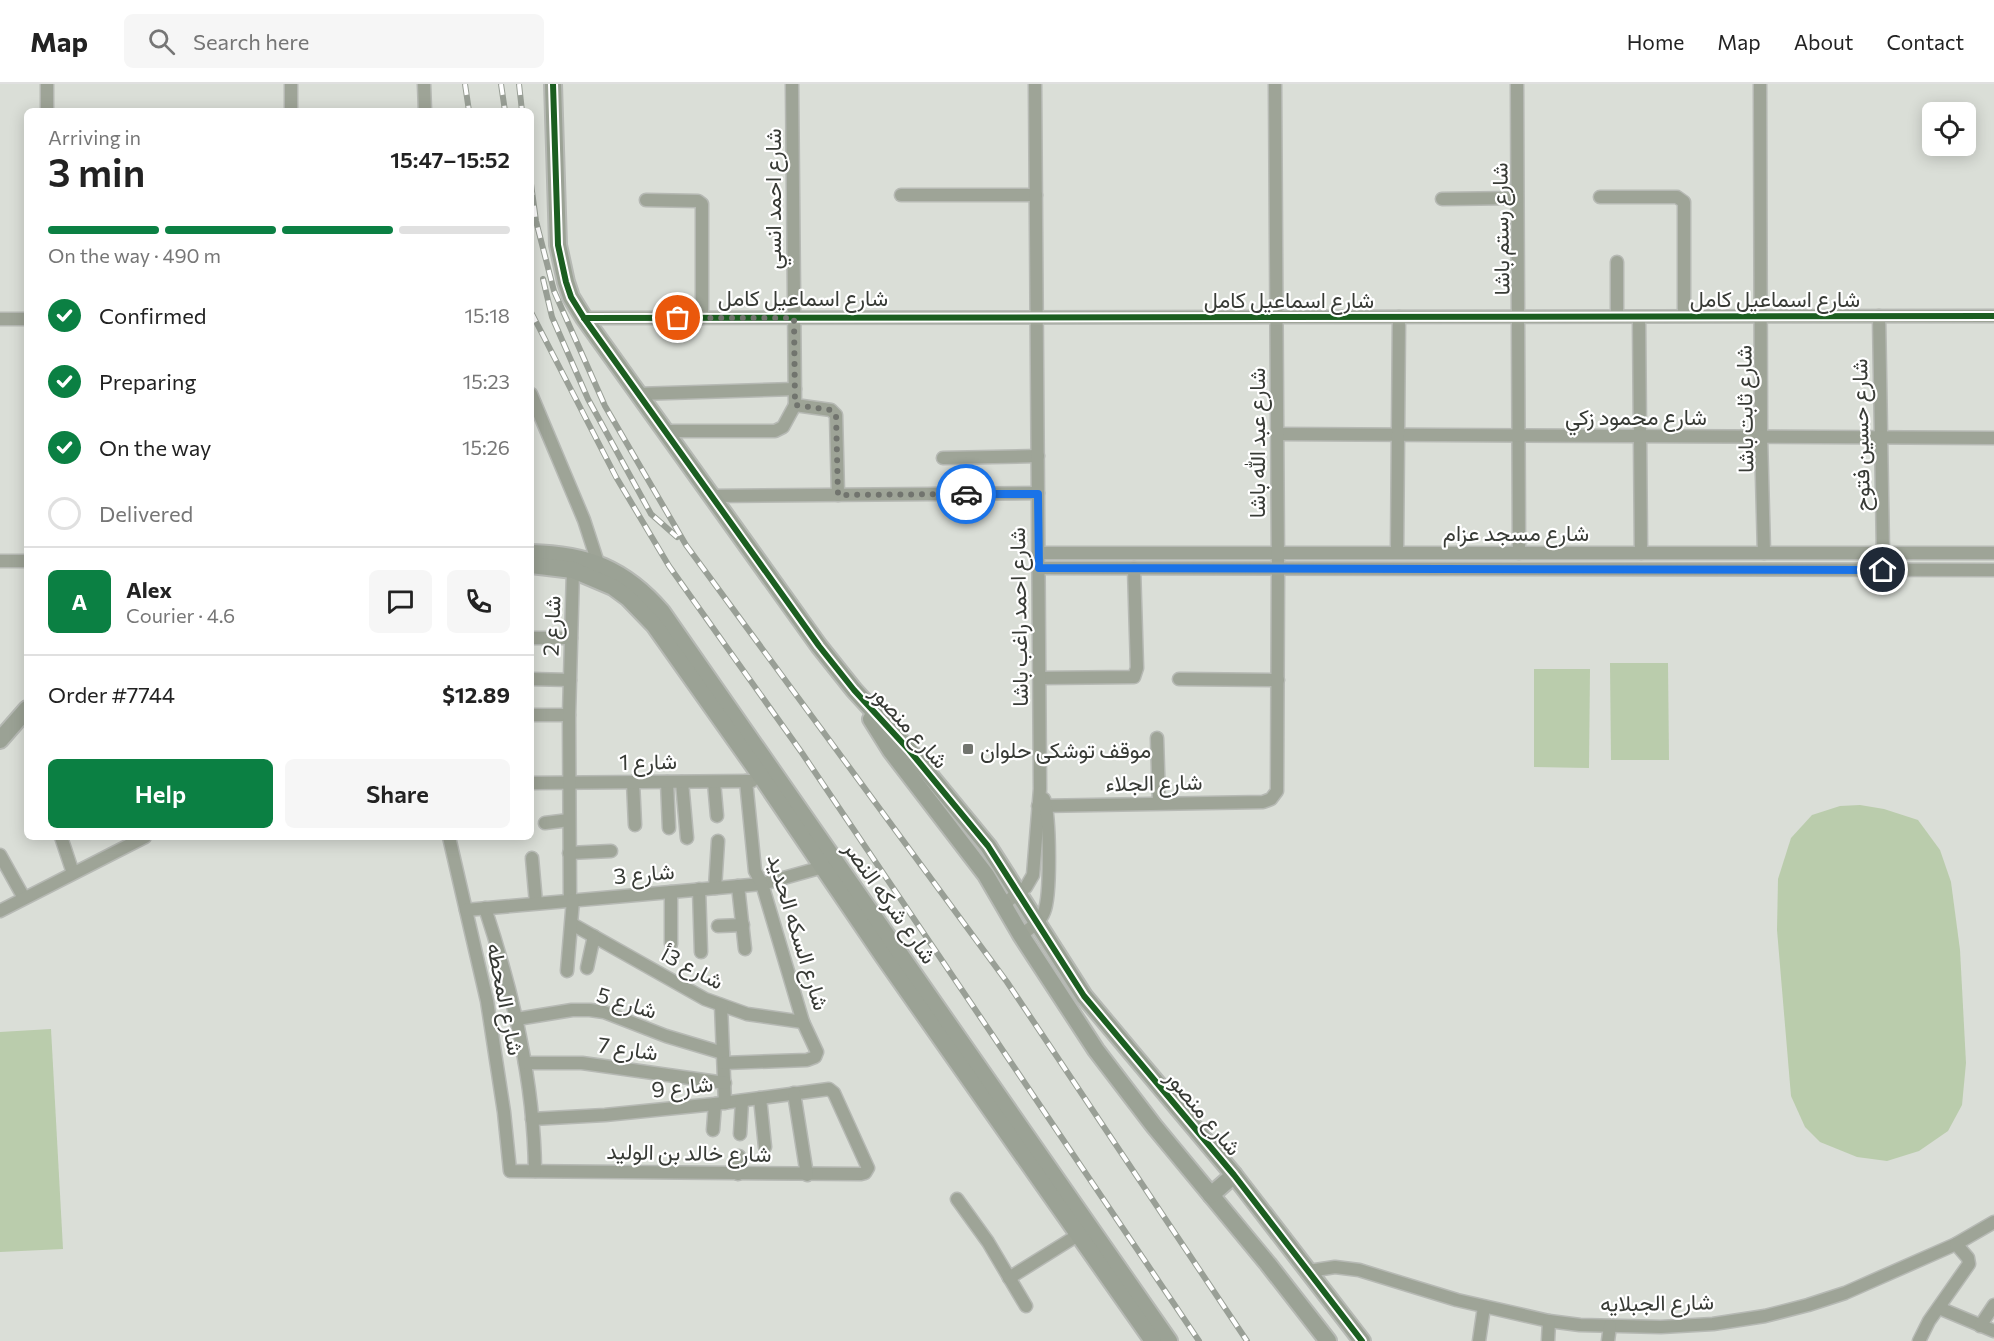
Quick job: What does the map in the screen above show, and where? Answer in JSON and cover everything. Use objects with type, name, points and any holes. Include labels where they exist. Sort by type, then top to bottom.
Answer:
[{"type":"street","points":[[47,84],[48,108]]},
{"type":"street","points":[[291,84],[291,108]]},
{"type":"street","points":[[424,84],[425,108]]},
{"type":"street","name":"شارع منصور","points":[[553,84],[558,245],[566,282],[584,318],[799,618],[854,690],[909,750],[988,846],[1084,996],[1234,1175],[1362,1341]]},
{"type":"street","name":"شارع احمد انسي","points":[[792,84],[795,405]]},
{"type":"street","name":"شارع احمد راغب باشا","points":[[1035,84],[1040,789],[1049,831],[1047,899],[1044,914],[1038,922]]},
{"type":"street","name":"شارع عبد الله باشا","points":[[1271,799],[1277,791],[1278,782],[1275,84]]},
{"type":"street","name":"شارع رستم باشا","points":[[1517,84],[1519,553]]},
{"type":"street","name":"شارع ثابت باشا","points":[[1760,84],[1761,437],[1764,553]]},
{"type":"street","points":[[901,195],[1036,195]]},
{"type":"street","points":[[1600,196],[1677,197],[1684,202],[1684,316]]},
{"type":"street","points":[[1442,199],[1517,198]]},
{"type":"street","points":[[646,200],[698,201],[702,204],[702,318]]},
{"type":"street","points":[[1617,262],[1617,316]]},
{"type":"street","name":"شارع حسين فتوح","points":[[1879,316],[1882,553]]},
{"type":"street","name":"شارع اسماعيل كامل","points":[[584,318],[1994,316]]},
{"type":"street","points":[[1397,552],[1399,317]]},
{"type":"street","points":[[1639,317],[1641,553]]},
{"type":"street","points":[[0,319],[24,319]]},
{"type":"street","points":[[637,394],[795,389]]},
{"type":"street","points":[[534,401],[584,520],[598,563]]},
{"type":"street","points":[[665,431],[775,431],[783,427],[795,405],[831,410],[836,415],[838,495]]},
{"type":"street","name":"شارع محمود زكي","points":[[1277,434],[1994,438]]},
{"type":"street","points":[[943,458],[1038,456]]},
{"type":"street","points":[[712,496],[1038,494]]},
{"type":"street","name":"شارع شركه النصر","points":[[534,553],[558,553],[598,563],[633,583],[662,612],[1169,1341]]},
{"type":"street","name":"شارع مسجد عزام","points":[[1038,553],[1994,553]]},
{"type":"street","points":[[0,561],[24,561]]},
{"type":"street","name":"شارع شركه النصر","points":[[534,565],[573,570],[613,587],[642,611],[765,782],[883,956],[1153,1341]]},
{"type":"street","name":"شارع مسجد عزام","points":[[1039,568],[1994,570]]},
{"type":"street","points":[[1040,678],[1134,677],[1137,668],[1134,568]]},
{"type":"street","name":"شارع 2","points":[[567,971],[572,924],[569,853],[569,715],[573,570]]},
{"type":"street","points":[[534,638],[571,638]]},
{"type":"street","points":[[534,679],[570,680]]},
{"type":"street","points":[[1179,679],[1278,680]]},
{"type":"street","name":"شارع منصور","points":[[854,690],[891,750],[986,875],[1021,935],[1096,1050],[1154,1126],[1328,1341]]},
{"type":"street","points":[[0,740],[24,712]]},
{"type":"street","points":[[534,714],[569,715]]},
{"type":"street","points":[[1157,738],[1158,802]]},
{"type":"street","name":"شارع السكه الحديد","points":[[746,781],[755,871],[762,884],[804,1022],[816,1048],[815,1057]]},
{"type":"street","points":[[633,782],[635,825]]},
{"type":"street","points":[[667,782],[669,828]]},
{"type":"street","points":[[682,782],[687,838]]},
{"type":"street","points":[[714,782],[717,816]]},
{"type":"street","name":"شارع 1","points":[[534,783],[765,782]]},
{"type":"street","name":"شارع الجلاء","points":[[1042,805],[1253,802],[1271,799]]},
{"type":"street","name":"شارع احمد راغب باشا","points":[[1004,904],[1020,893],[1034,875],[1042,805]]},
{"type":"street","points":[[545,823],[569,820]]},
{"type":"street","points":[[62,840],[73,873]]},
{"type":"street","name":"شارع المحطه","points":[[450,840],[487,1001],[504,1112],[510,1171]]},
{"type":"street","points":[[715,888],[718,841]]},
{"type":"street","points":[[0,911],[73,873],[121,843]]},
{"type":"street","points":[[569,853],[611,851]]},
{"type":"street","points":[[0,855],[24,898]]},
{"type":"street","points":[[532,858],[536,903]]},
{"type":"street","name":"شارع 3","points":[[466,910],[762,884],[823,867]]},
{"type":"street","points":[[738,886],[745,949]]},
{"type":"street","points":[[699,890],[701,952]]},
{"type":"street","points":[[671,892],[671,944]]},
{"type":"street","name":"شارع المحطه","points":[[485,908],[517,1019],[532,1119],[535,1171]]},
{"type":"street","points":[[1021,935],[1038,922]]},
{"type":"street","name":"شارع 3أ","points":[[572,924],[705,999],[762,1017],[804,1022]]},
{"type":"street","points":[[718,926],[742,925]]},
{"type":"street","points":[[587,968],[594,936]]},
{"type":"street","points":[[713,1130],[725,1083],[721,1005]]},
{"type":"street","name":"شارع 5","points":[[517,1019],[572,1010],[590,1010],[604,1012],[724,1058],[807,1060],[815,1057]]},
{"type":"street","name":"شارع 7","points":[[525,1063],[582,1063],[725,1083]]},
{"type":"street","name":"شارع 9","points":[[532,1119],[605,1115],[720,1104],[825,1088],[834,1093],[867,1164],[867,1171]]},
{"type":"street","points":[[794,1093],[807,1175]]},
{"type":"street","points":[[760,1098],[765,1147]]},
{"type":"street","points":[[740,1134],[742,1101]]},
{"type":"street","points":[[738,1174],[739,1156]]},
{"type":"street","name":"شارع خالد بن الوليد","points":[[510,1171],[807,1175],[861,1174],[867,1171]]},
{"type":"street","points":[[1210,1194],[1234,1175]]},
{"type":"street","points":[[957,1199],[988,1242],[1026,1306]]},
{"type":"street","name":"شارع الجبلايه","points":[[1309,1271],[1335,1267],[1359,1270],[1429,1293],[1549,1321],[1661,1327],[1713,1324],[1765,1316],[1845,1293],[1956,1244],[1994,1222]]},
{"type":"street","points":[[1009,1278],[1078,1235]]},
{"type":"street","points":[[1919,1341],[1969,1264],[1968,1258],[1956,1244]]},
{"type":"street","points":[[1980,1326],[1994,1305]]},
{"type":"street","points":[[1479,1341],[1484,1307]]},
{"type":"street","points":[[1939,1308],[1994,1331]]},
{"type":"street","points":[[1548,1341],[1549,1321]]},
{"type":"street","points":[[1608,1341],[1610,1326]]},
{"type":"green space","points":[[1610,663],[1668,663],[1669,760],[1611,760]]},
{"type":"green space","points":[[1534,669],[1590,669],[1589,768],[1534,767]]},
{"type":"green space","points":[[1860,805],[1884,809],[1918,820],[1940,850],[1951,882],[1960,950],[1966,1063],[1962,1105],[1948,1131],[1919,1151],[1887,1161],[1857,1157],[1820,1142],[1805,1127],[1791,1096],[1777,930],[1778,879],[1791,838],[1812,815],[1840,806]]},
{"type":"green space","points":[[51,1029],[63,1249],[0,1252],[0,1032]]},
{"type":"railway","points":[[465,84],[469,108]]},
{"type":"railway","points":[[501,84],[505,108]]},
{"type":"railway","points":[[519,84],[522,108]]},
{"type":"railway","points":[[534,206],[554,291],[605,406],[686,545],[1007,982],[1247,1341]]},
{"type":"railway","points":[[543,279],[552,317],[588,399],[651,514],[677,537]]},
{"type":"railway","points":[[534,318],[616,477],[669,566],[802,753],[1199,1341]]},
{"type":"cycle path","points":[[553,84],[558,245],[571,297],[584,318],[819,646],[988,846],[1084,996],[1234,1175],[1362,1341]]},
{"type":"cycle path","points":[[584,318],[1994,316]]},
{"type":"way so far","points":[[678,318],[794,318],[795,405],[831,410],[836,415],[838,495],[966,494]]},
{"type":"place","name":"موقف توشكى حلوان","points":[[968,749]]},
{"type":"route","points":[[966,494],[1038,494],[1039,568],[1883,570]]}]
